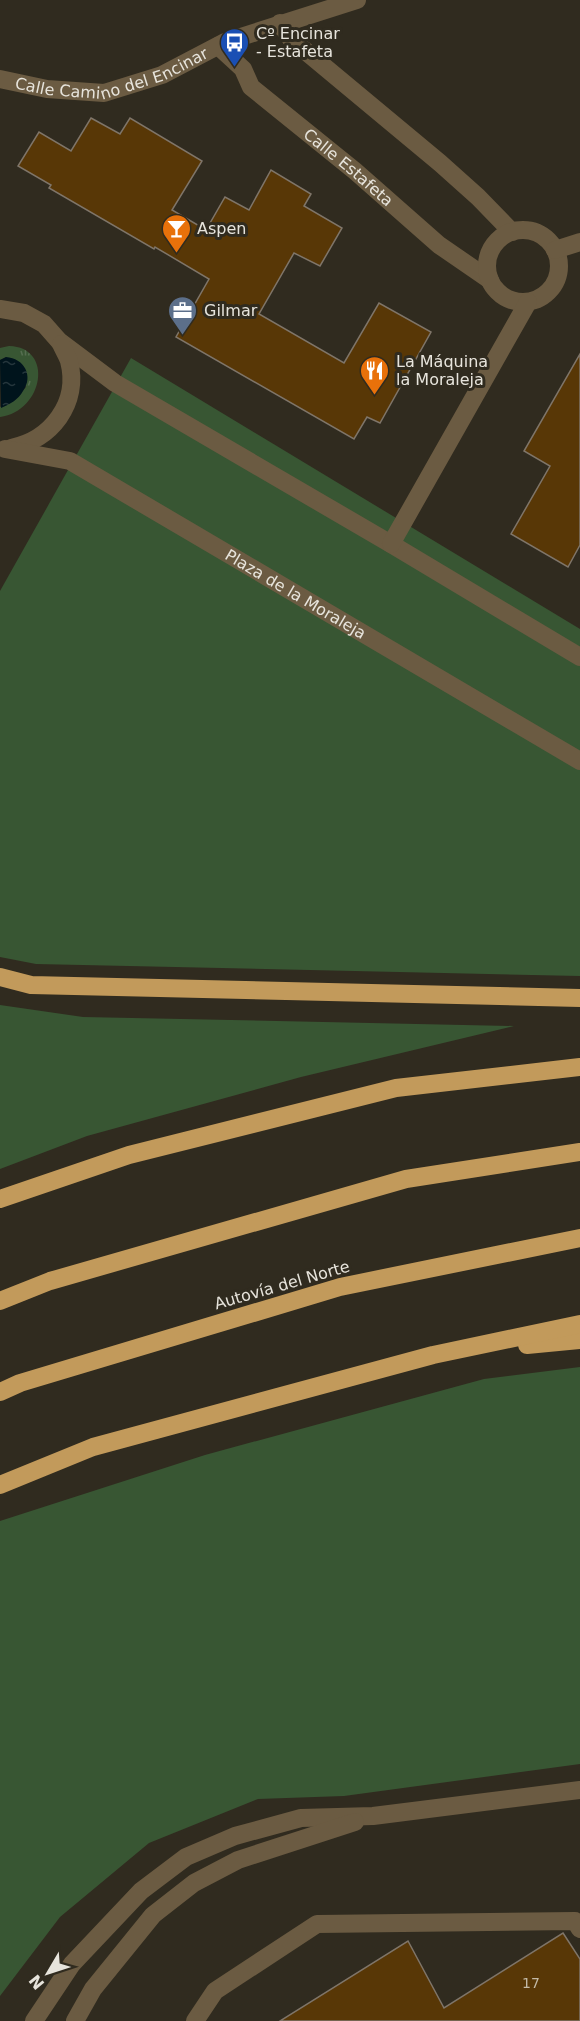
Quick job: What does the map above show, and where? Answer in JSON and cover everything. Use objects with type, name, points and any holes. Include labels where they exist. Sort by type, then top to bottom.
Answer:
[{"type":"highway","points":[[0,977],[31,985],[580,998]]},
{"type":"highway","points":[[0,1199],[129,1155],[396,1088],[580,1067]]},
{"type":"highway","points":[[0,1300],[50,1281],[406,1179],[580,1152]]},
{"type":"highway","name":"Autovía del Norte","points":[[0,1392],[20,1383],[340,1287],[580,1238]]},
{"type":"highway","points":[[0,1485],[93,1447],[433,1355],[580,1324]]},
{"type":"highway","points":[[433,1355],[580,1340]]},
{"type":"street","name":"Calle Camino del Encinar","points":[[0,79],[47,89],[104,93],[162,75],[218,46],[280,23],[357,0]]},
{"type":"street","points":[[280,23],[291,39],[440,163],[512,232]]},
{"type":"street","name":"Calle Estafeta","points":[[218,46],[243,69],[251,87],[356,171],[439,245],[490,280]]},
{"type":"street","points":[[522,230],[542,235],[550,241],[555,250],[560,269],[558,279],[546,294],[528,302],[510,299],[495,288],[490,280],[488,257],[493,246],[512,232],[522,230]]},
{"type":"street","points":[[555,250],[580,242]]},
{"type":"street","points":[[391,544],[528,302]]},
{"type":"street","name":"Plaza de la Moraleja","points":[[1,309],[24,313],[44,324],[59,341],[115,383],[580,657]]},
{"type":"street","name":"Plaza de la Moraleja","points":[[3,449],[25,445],[44,435],[63,411],[71,380],[68,360],[59,341]]},
{"type":"street","name":"Plaza de la Moraleja","points":[[3,449],[70,461],[580,761]]},
{"type":"street","points":[[34,2021],[72,1964],[141,1891],[186,1857],[235,1836],[301,1818],[374,1816],[580,1790]]},
{"type":"street","points":[[75,2021],[93,1989],[153,1915],[195,1883],[238,1860],[374,1816]]},
{"type":"street","points":[[195,2021],[215,1991],[317,1924],[575,1921],[580,1929]]},
{"type":"green space","points":[[9,346],[23,349],[33,357],[38,367],[38,380],[26,404],[15,412],[0,417],[0,407],[15,400],[26,387],[6,357],[0,360],[0,348]]},
{"type":"green space","points":[[131,358],[580,629],[580,976],[36,964],[0,957],[0,591]]},
{"type":"green space","points":[[0,1005],[83,1017],[514,1026],[301,1077],[87,1136],[0,1169]]},
{"type":"green space","points":[[580,1367],[580,1764],[344,1796],[258,1799],[149,1843],[60,1917],[0,1996],[0,1521],[205,1455],[484,1379]]},
{"type":"water","points":[[6,357],[22,364],[28,380],[19,397],[1,408],[0,360]]},
{"type":"building","points":[[91,118],[120,134],[130,118],[202,161],[172,210],[206,230],[225,197],[249,210],[271,170],[311,194],[304,206],[342,228],[320,266],[294,253],[259,314],[344,363],[379,303],[431,332],[380,423],[367,417],[354,439],[176,337],[209,279],[49,188],[51,185],[18,166],[39,132],[71,151]]},
{"type":"building","points":[[580,354],[580,545],[568,567],[511,534],[550,466],[524,451]]},
{"type":"building","points":[[563,1933],[580,1959],[580,2021],[280,2021],[408,1941],[444,2008]]},
{"type":"place","name":"Cº Encinar - Estafeta","points":[[235,68]]},
{"type":"place","name":"Aspen","points":[[176,254]]},
{"type":"place","name":"Gilmar","points":[[183,336]]},
{"type":"place","name":"La Máquina la Moraleja","points":[[375,396]]}]
